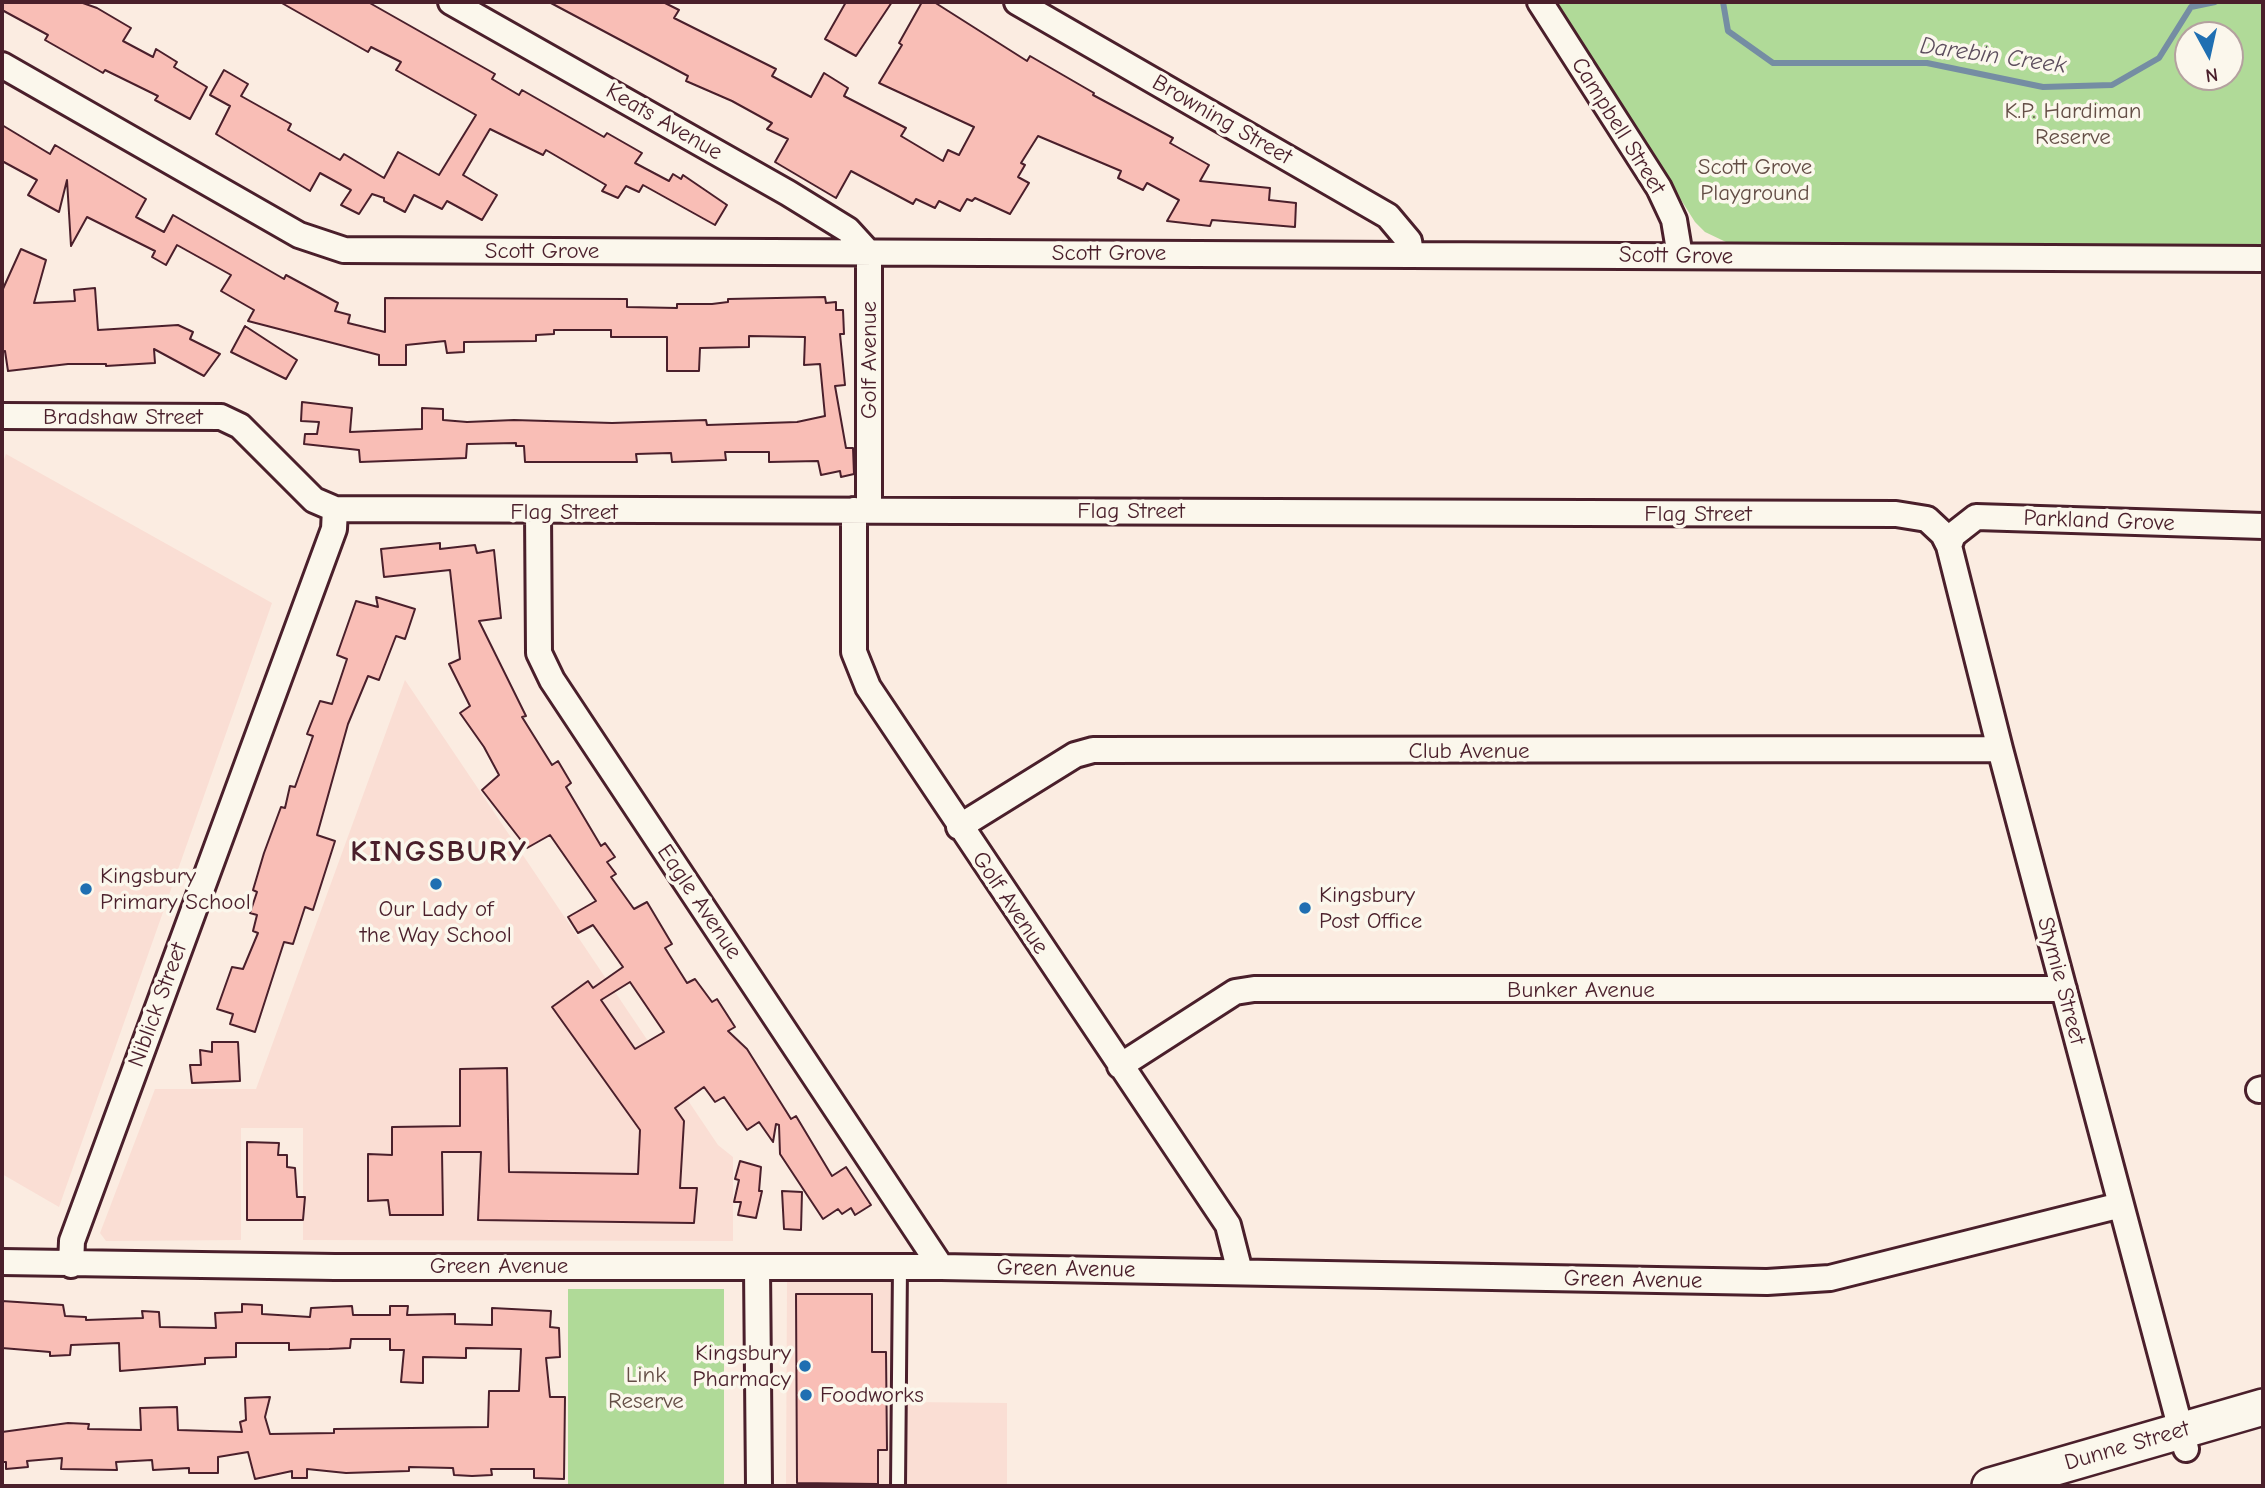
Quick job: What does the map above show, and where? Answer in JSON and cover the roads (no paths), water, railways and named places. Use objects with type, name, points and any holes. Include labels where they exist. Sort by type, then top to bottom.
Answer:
[{"type":"main road","name":"Dunne Street","points":[[2001,1486],[2183,1439],[2263,1407]]},
{"type":"main road","name":"Dunne Street","points":[[1990,1486],[2183,1439],[2263,1428]]},
{"type":"street","name":"Keats Avenue","points":[[451,2],[788,193],[848,230],[869,253]]},
{"type":"street","name":"Browning Street","points":[[1017,2],[1388,216],[1409,241],[1411,253]]},
{"type":"street","name":"Campbell Street","points":[[1540,2],[1659,188],[1674,220],[1680,257]]},
{"type":"street","name":"Scott Grove","points":[[2,65],[299,235],[325,246],[358,251],[1411,253],[1680,257],[2263,259]]},
{"type":"street","name":"Golf Avenue","points":[[869,253],[854,652],[868,687],[959,827],[1228,1225],[1240,1272]]},
{"type":"street","name":"Bradshaw Street","points":[[2,416],[221,417],[240,426],[314,500],[335,509]]},
{"type":"street","name":"Flag Street","points":[[335,509],[538,512],[861,510],[1882,514],[1927,519]]},
{"type":"street","name":"Niblick Street","points":[[71,1265],[72,1241],[334,529],[335,509]]},
{"type":"street","name":"Eagle Avenue","points":[[538,512],[539,653],[552,680],[942,1267]]},
{"type":"street","name":"Parkland Grove","points":[[1949,546],[1953,535],[1976,517],[2263,526]]},
{"type":"street","name":"Stymie Street","points":[[1927,519],[1942,534],[1949,546],[2000,749],[2183,1439]]},
{"type":"street","name":"Club Avenue","points":[[959,827],[1075,755],[1093,750],[2000,749]]},
{"type":"street","name":"Bunker Avenue","points":[[1119,1066],[1235,992],[1254,989],[2064,989]]},
{"type":"street","name":"Green Avenue","points":[[2,1262],[71,1265],[942,1267],[1767,1282],[1830,1278],[2120,1205]]},
{"type":"street","points":[[757,1268],[759,1486]]},
{"type":"lane","points":[[898,1486],[900,1267]]},
{"type":"waterway","name":"Darebin Creek","points":[[1723,2],[1728,31],[1773,63],[1927,63],[2043,87],[2112,85],[2159,58],[2191,7],[2215,2]]},
{"type":"place","name":"Our Lady of the Way School","points":[[436,884]]},
{"type":"place","name":"Kingsbury Primary School","points":[[86,889]]},
{"type":"place","name":"Kingsbury Post Office","points":[[1305,908]]},
{"type":"place","name":"Kingsbury Pharmacy","points":[[805,1366]]},
{"type":"place","name":"Foodworks","points":[[806,1395]]},
{"type":"district","name":"KINGSBURY","points":[[439,853]]},
{"type":"park label","name":"K.P. Hardiman Reserve","points":[[2073,124]]},
{"type":"park label","name":"Scott Grove Playground","points":[[1755,180]]},
{"type":"park label","name":"Link Reserve","points":[[646,1388]]}]
